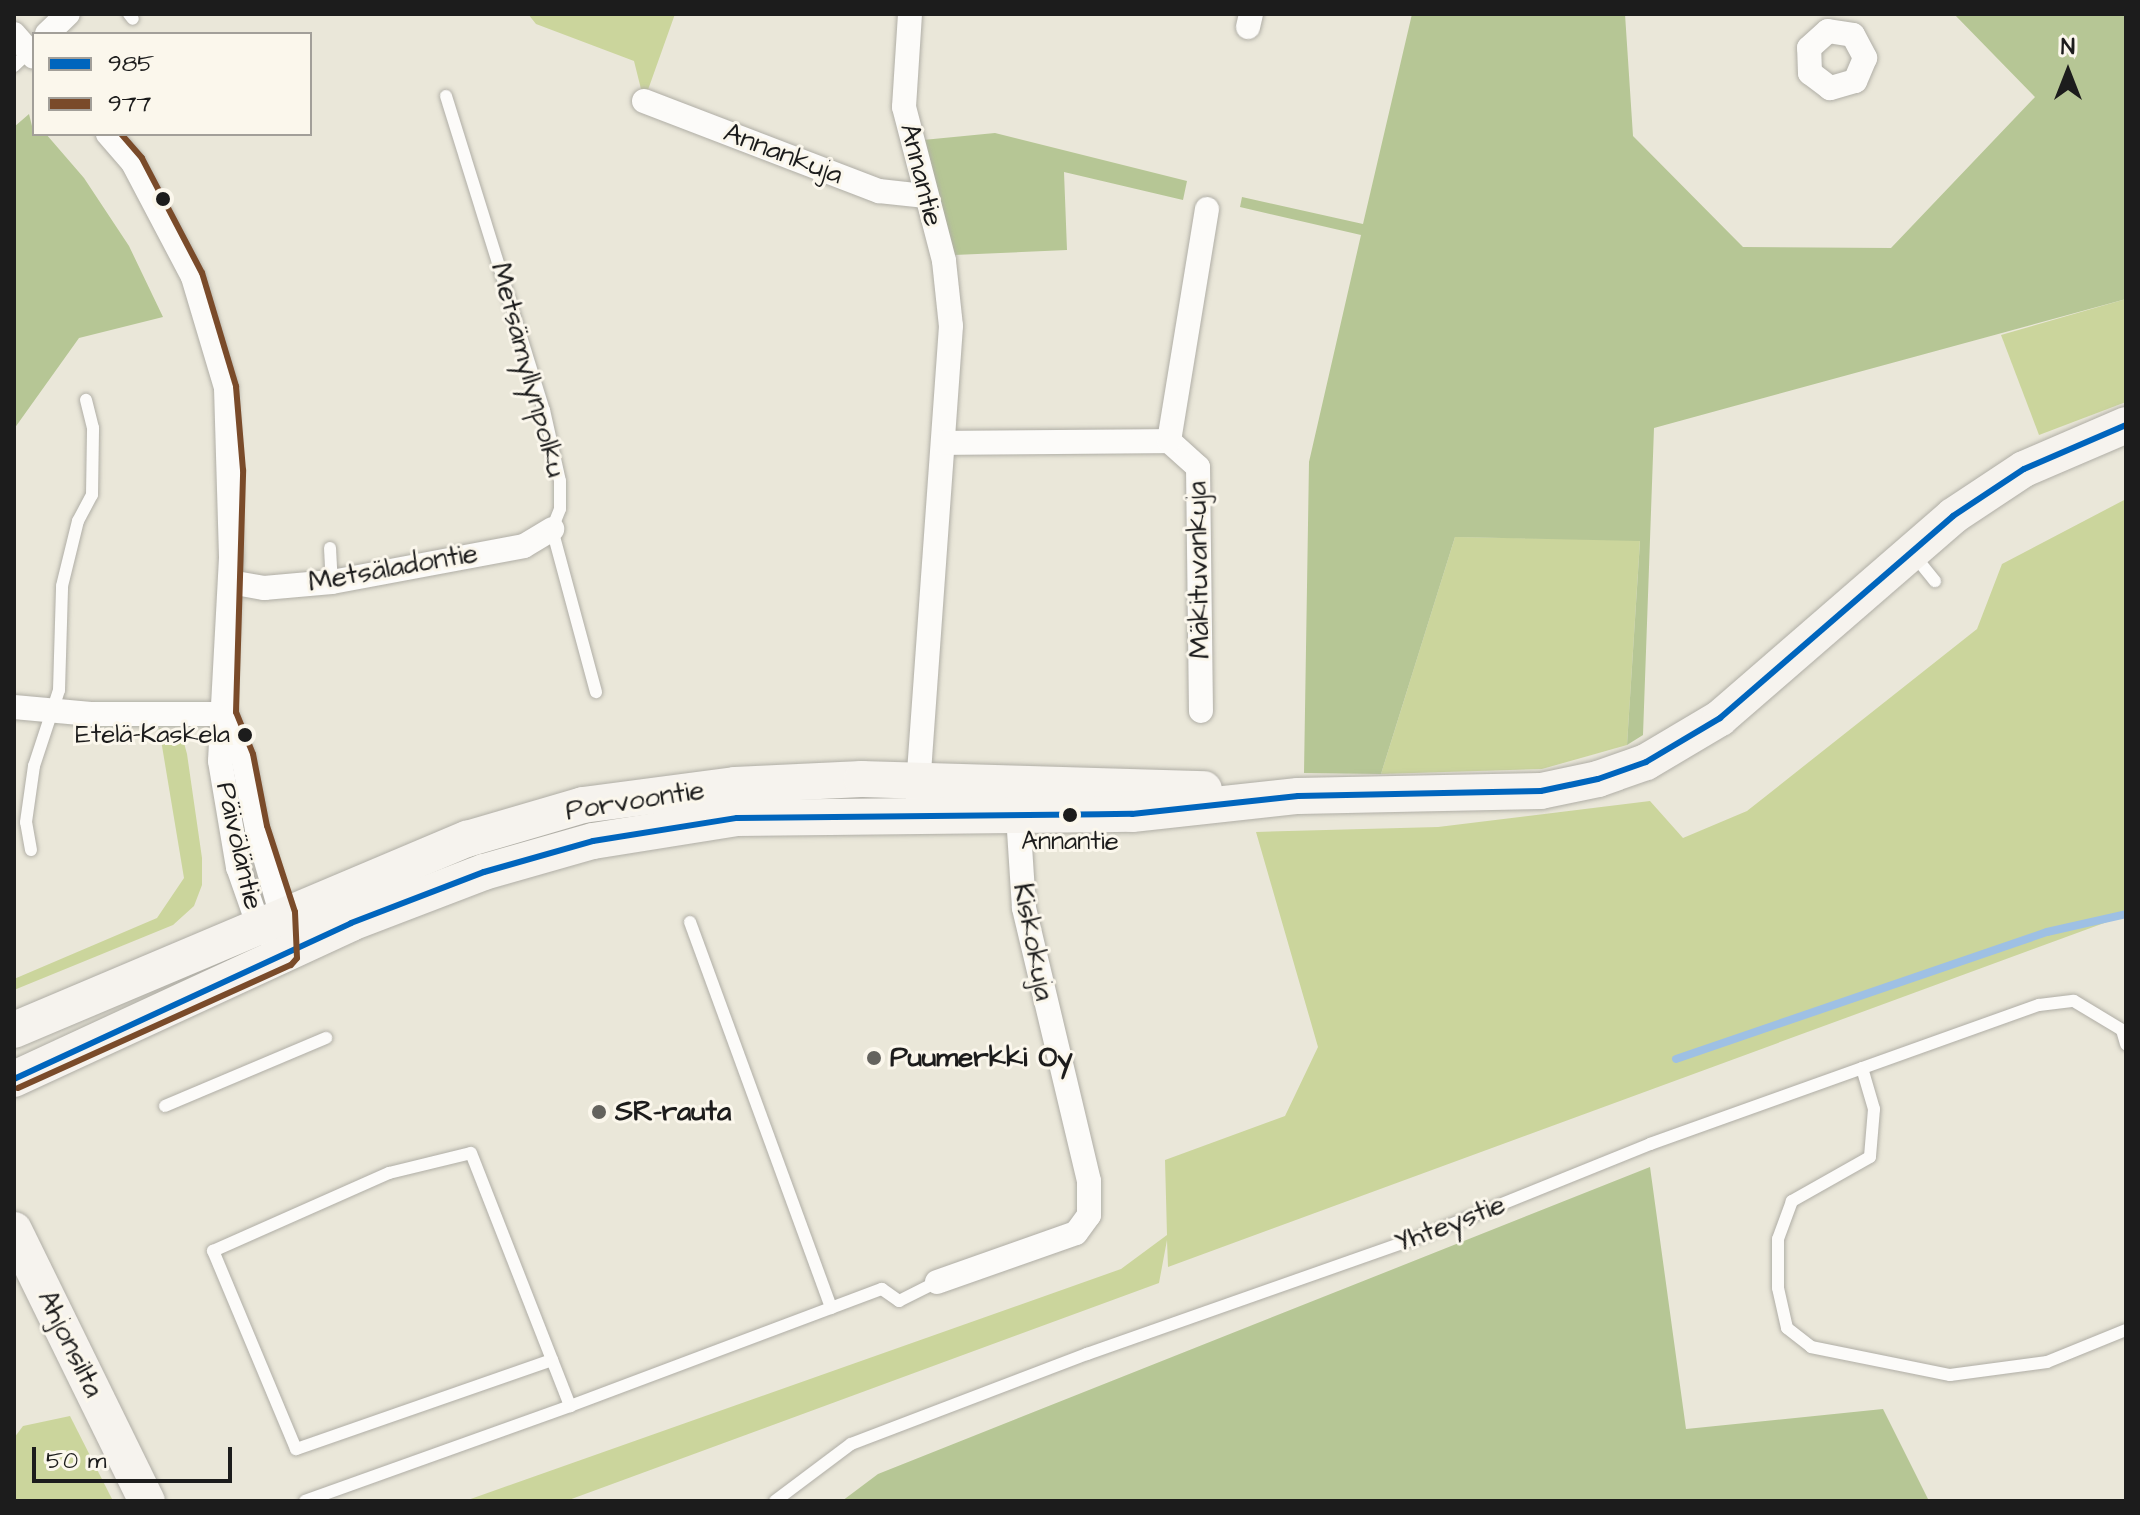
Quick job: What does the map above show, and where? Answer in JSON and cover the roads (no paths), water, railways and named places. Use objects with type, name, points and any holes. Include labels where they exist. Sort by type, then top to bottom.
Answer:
[{"type":"street","points":[[49,32],[68,14]]},
{"type":"street","name":"Annantie","points":[[910,14],[904,107],[924,196],[944,261],[951,326],[945,443],[917,797]]},
{"type":"street","name":"Annankuja","points":[[644,101],[879,191],[924,196]]},
{"type":"street","name":"Päivöläntie","points":[[110,136],[133,163],[193,277],[226,388],[233,470],[226,714],[243,757],[271,919],[287,956]]},
{"type":"street","points":[[945,443],[1169,441],[1207,209]]},
{"type":"street","name":"Porvoontie","points":[[14,1030],[271,919],[467,839],[583,805],[735,785],[917,797],[1017,798],[1541,791],[1646,762],[1720,718],[1910,552],[2024,469],[2126,425]]},
{"type":"street","name":"Mäkituvankuja","points":[[1169,441],[1198,467],[1201,711]]},
{"type":"street","name":"Metsäladontie","points":[[230,582],[264,588],[332,582],[524,546],[552,529]]},
{"type":"street","points":[[14,707],[48,712],[226,714]]},
{"type":"street","name":"Porvoontie","points":[[14,1079],[287,956],[351,923],[484,872],[593,841],[737,818],[917,797]]},
{"type":"street","name":"Kiskokuja","points":[[937,1282],[1076,1233],[1089,1215],[1089,1181],[1024,908],[1017,798]]},
{"type":"street","name":"Ahjonsilta","points":[[14,1230],[144,1495]]},
{"type":"lane","name":"Metsämyllynpolku","points":[[446,96],[544,410],[560,481],[560,509],[552,529],[596,692]]},
{"type":"lane","points":[[31,850],[26,822],[48,712],[59,690],[62,586],[78,521],[92,495],[93,428],[86,400]]},
{"type":"lane","points":[[330,548],[332,582]]},
{"type":"lane","points":[[1910,552],[1935,581]]},
{"type":"lane","points":[[690,922],[831,1308]]},
{"type":"lane","name":"Yhteystie","points":[[775,1501],[851,1444],[1087,1354],[1425,1235],[1650,1144],[2039,1005],[2074,1001],[2122,1030],[2126,1044]]},
{"type":"lane","points":[[165,1106],[326,1038]]},
{"type":"lane","points":[[1862,1068],[1874,1109],[1870,1157],[1792,1201],[1778,1239],[1778,1288],[1787,1328],[1811,1347],[1950,1375],[2047,1362],[2126,1330]]},
{"type":"lane","points":[[552,1360],[296,1449],[213,1251],[389,1173],[471,1153],[552,1360],[570,1406]]},
{"type":"lane","points":[[305,1501],[882,1289],[899,1301],[937,1282]]},
{"type":"waterway","points":[[1676,1059],[2047,932],[2126,914]]},
{"type":"place","name":"Etelä-Kaskela","points":[[245,735]]},
{"type":"place","name":"Annantie","points":[[1070,815]]},
{"type":"place","name":"Puumerkki Oy","points":[[874,1058]]},
{"type":"place","name":"SR-rauta","points":[[599,1112]]}]
